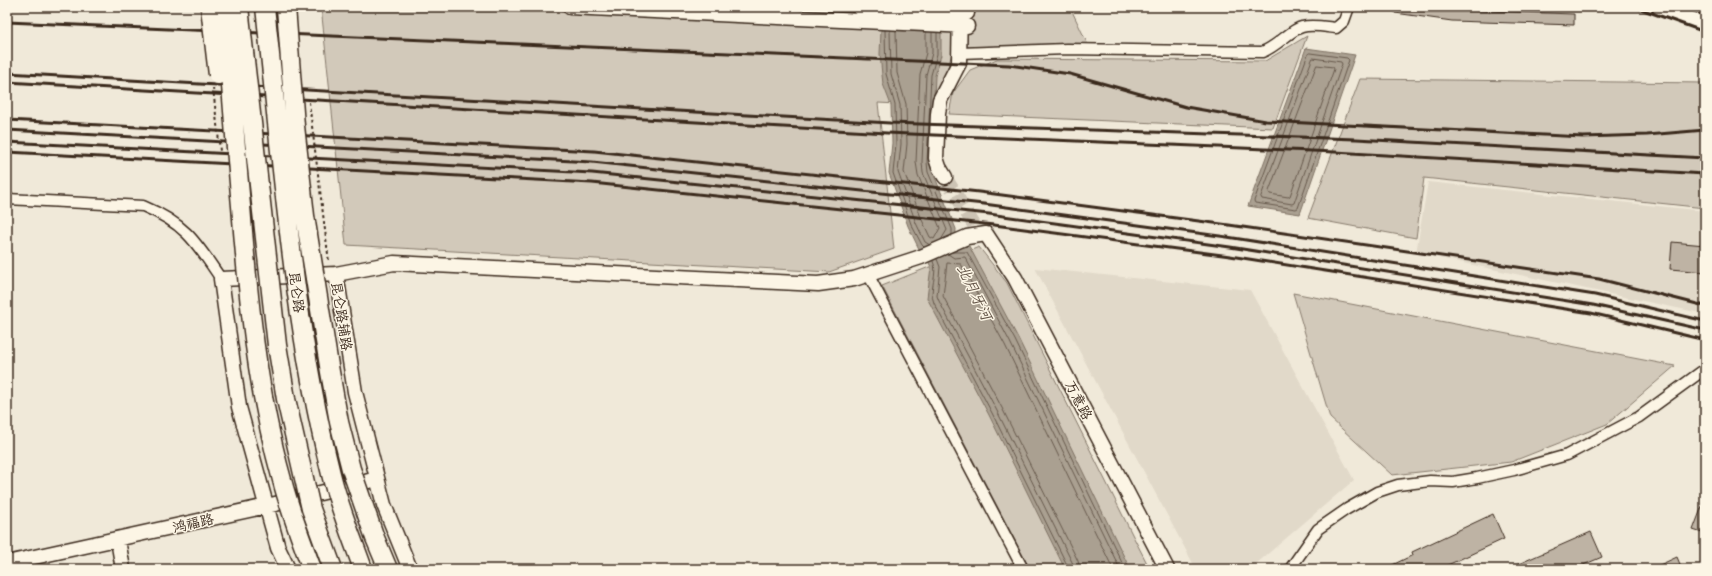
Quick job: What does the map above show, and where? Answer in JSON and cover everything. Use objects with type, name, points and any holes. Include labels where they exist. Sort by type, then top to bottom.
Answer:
[{"type":"highway","points":[[210,7],[235,209],[264,401],[282,479],[295,524],[312,569]]},
{"type":"highway","points":[[225,7],[248,296]]},
{"type":"highway","name":"昆仑路","points":[[239,7],[277,345],[286,399],[311,509],[333,569]]},
{"type":"highway","name":"昆仑路","points":[[265,7],[296,292],[310,382],[332,476],[364,569]]},
{"type":"highway","points":[[268,7],[295,126]]},
{"type":"highway","points":[[286,7],[295,126],[305,216],[339,422],[351,470],[375,538],[388,569]]},
{"type":"highway","points":[[305,216],[304,309],[310,382]]},
{"type":"street","points":[[570,7],[877,22],[961,16]]},
{"type":"street","points":[[859,7],[961,16]]},
{"type":"street","points":[[963,53],[1067,49],[1262,52],[1270,49],[1302,26],[1336,28],[1344,21],[1349,7]]},
{"type":"street","points":[[1659,7],[1705,24]]},
{"type":"street","points":[[942,115],[944,102],[966,63],[963,53],[961,16]]},
{"type":"street","points":[[942,146],[943,166],[948,178],[939,167],[936,158],[938,107],[963,53]]},
{"type":"street","points":[[7,199],[143,206],[164,215],[181,227],[202,250],[221,279],[239,407],[278,548],[288,569]]},
{"type":"street","points":[[336,274],[394,263],[818,284],[854,279],[921,257],[978,235]]},
{"type":"street","name":"万意路","points":[[978,235],[1011,281],[1158,569]]},
{"type":"street","name":"万意路","points":[[978,235],[1015,278],[1167,569]]},
{"type":"street","name":"昆仑路辅路","points":[[221,279],[336,274],[355,392],[384,505],[410,569]]},
{"type":"street","points":[[868,274],[1023,569]]},
{"type":"street","points":[[1290,569],[1318,529],[1347,508],[1377,492],[1398,485],[1430,481],[1453,482],[1477,478],[1514,470],[1567,455],[1639,417],[1705,369]]},
{"type":"street","name":"鸿福路","points":[[7,563],[118,540],[377,479]]},
{"type":"street","points":[[118,540],[124,569]]},
{"type":"path","points":[[212,86],[221,158]]},
{"type":"path","points":[[309,100],[327,247]]},
{"type":"shaded area","points":[[321,7],[1070,7],[1088,45],[952,53],[944,82],[935,106],[878,103],[894,249],[829,272],[346,245]]},
{"type":"shaded area","points":[[1307,36],[1273,128],[949,114],[953,93],[970,70],[997,59],[1265,61]]},
{"type":"shaded area","points":[[1360,79],[1705,83],[1705,208],[1424,178],[1416,238],[1308,218]]},
{"type":"shaded area","points":[[1428,182],[1705,211],[1705,314],[1416,253]]},
{"type":"shaded area","points":[[979,247],[1007,283],[1150,569],[1030,569],[882,286]]},
{"type":"shaded area","points":[[1035,268],[1250,290],[1354,480],[1250,569],[1196,569]]},
{"type":"shaded area","points":[[1293,293],[1675,366],[1607,424],[1511,462],[1392,475],[1330,418]]},
{"type":"water","name":"北月牙河","points":[[882,7],[941,7],[941,55],[935,76],[931,161],[932,170],[956,229],[955,249],[969,246],[1018,338],[1130,569],[1065,569],[989,415],[927,298],[931,267],[923,251],[919,249],[908,226],[889,173],[892,143],[891,105],[883,84],[880,54]]},
{"type":"water","points":[[1306,48],[1355,55],[1300,214],[1248,206]]},
{"type":"building","points":[[1396,7],[1437,7],[1460,10],[1574,14],[1574,25],[1452,21],[1395,13]]},
{"type":"building","points":[[1672,242],[1705,245],[1705,272],[1670,269]]},
{"type":"building","points":[[1705,501],[1705,534],[1693,530]]},
{"type":"building","points":[[1493,514],[1504,539],[1439,569],[1384,569],[1413,555],[1412,552]]},
{"type":"building","points":[[1591,532],[1602,557],[1574,569],[1507,569]]},
{"type":"building","points":[[1677,557],[1682,569],[1651,569]]},
{"type":"tunnel","points":[[945,177],[980,235]]},
{"type":"railway","points":[[1635,7],[1705,32]]},
{"type":"railway","points":[[7,22],[1009,65],[1070,74],[1186,107],[1266,121],[1583,137],[1647,135],[1705,130]]},
{"type":"railway","points":[[7,73],[890,123],[1356,139],[1705,158]]},
{"type":"railway","points":[[7,82],[887,133],[1335,152],[1705,174]]},
{"type":"railway","points":[[7,120],[594,151],[979,192],[1229,225],[1599,279],[1705,306]]},
{"type":"railway","points":[[7,130],[592,162],[984,204],[1227,237],[1595,295],[1705,321]]},
{"type":"railway","points":[[7,142],[592,173],[989,214],[1230,247],[1593,305],[1705,330]]},
{"type":"railway","points":[[7,152],[592,183],[994,225],[1230,256],[1591,313],[1705,340]]}]
